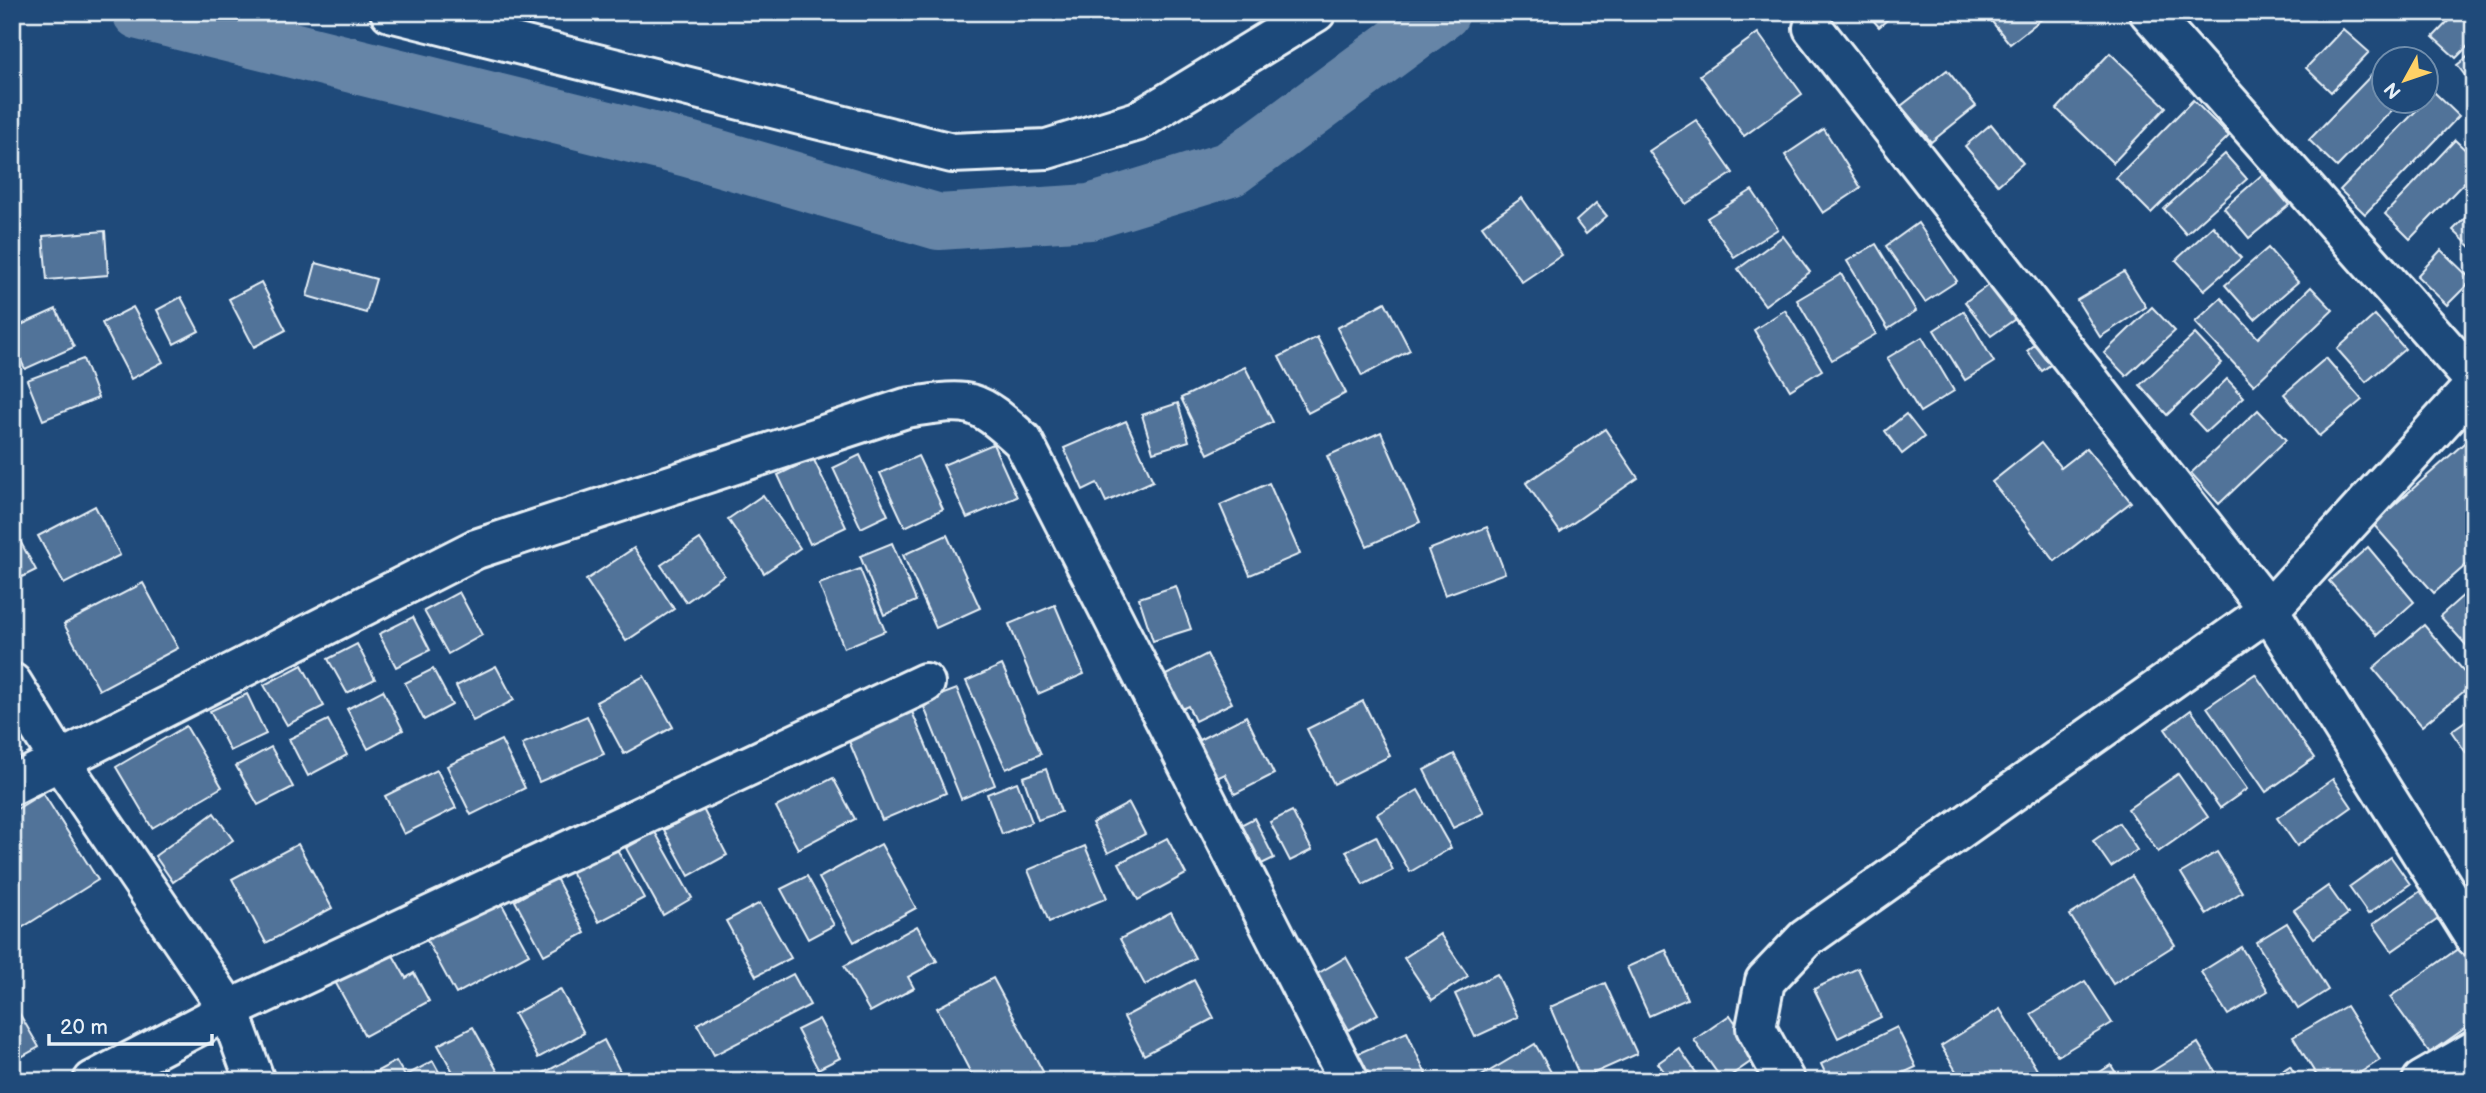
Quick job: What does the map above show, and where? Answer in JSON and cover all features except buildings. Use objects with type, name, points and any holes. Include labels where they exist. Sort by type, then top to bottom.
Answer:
[{"type":"street","points":[[390,12],[952,153],[1047,149],[1138,121],[1316,12]]},
{"type":"street","points":[[2150,12],[2474,380]]},
{"type":"street","points":[[1813,28],[2269,610],[2474,937]]},
{"type":"street","points":[[1785,1081],[1756,1028],[1765,981],[1805,939],[2269,610],[2474,386]]},
{"type":"street","points":[[12,785],[476,550],[906,408],[959,400],[989,410],[1023,441],[1349,1081]]},
{"type":"street","points":[[12,683],[60,761],[229,1010],[255,1081]]},
{"type":"street","points":[[93,1081],[229,1010],[925,683]]},
{"type":"street","points":[[2422,1081],[2474,1051]]},
{"type":"waterway","points":[[140,12],[688,149],[939,222],[1090,212],[1230,169],[1442,12]]}]
